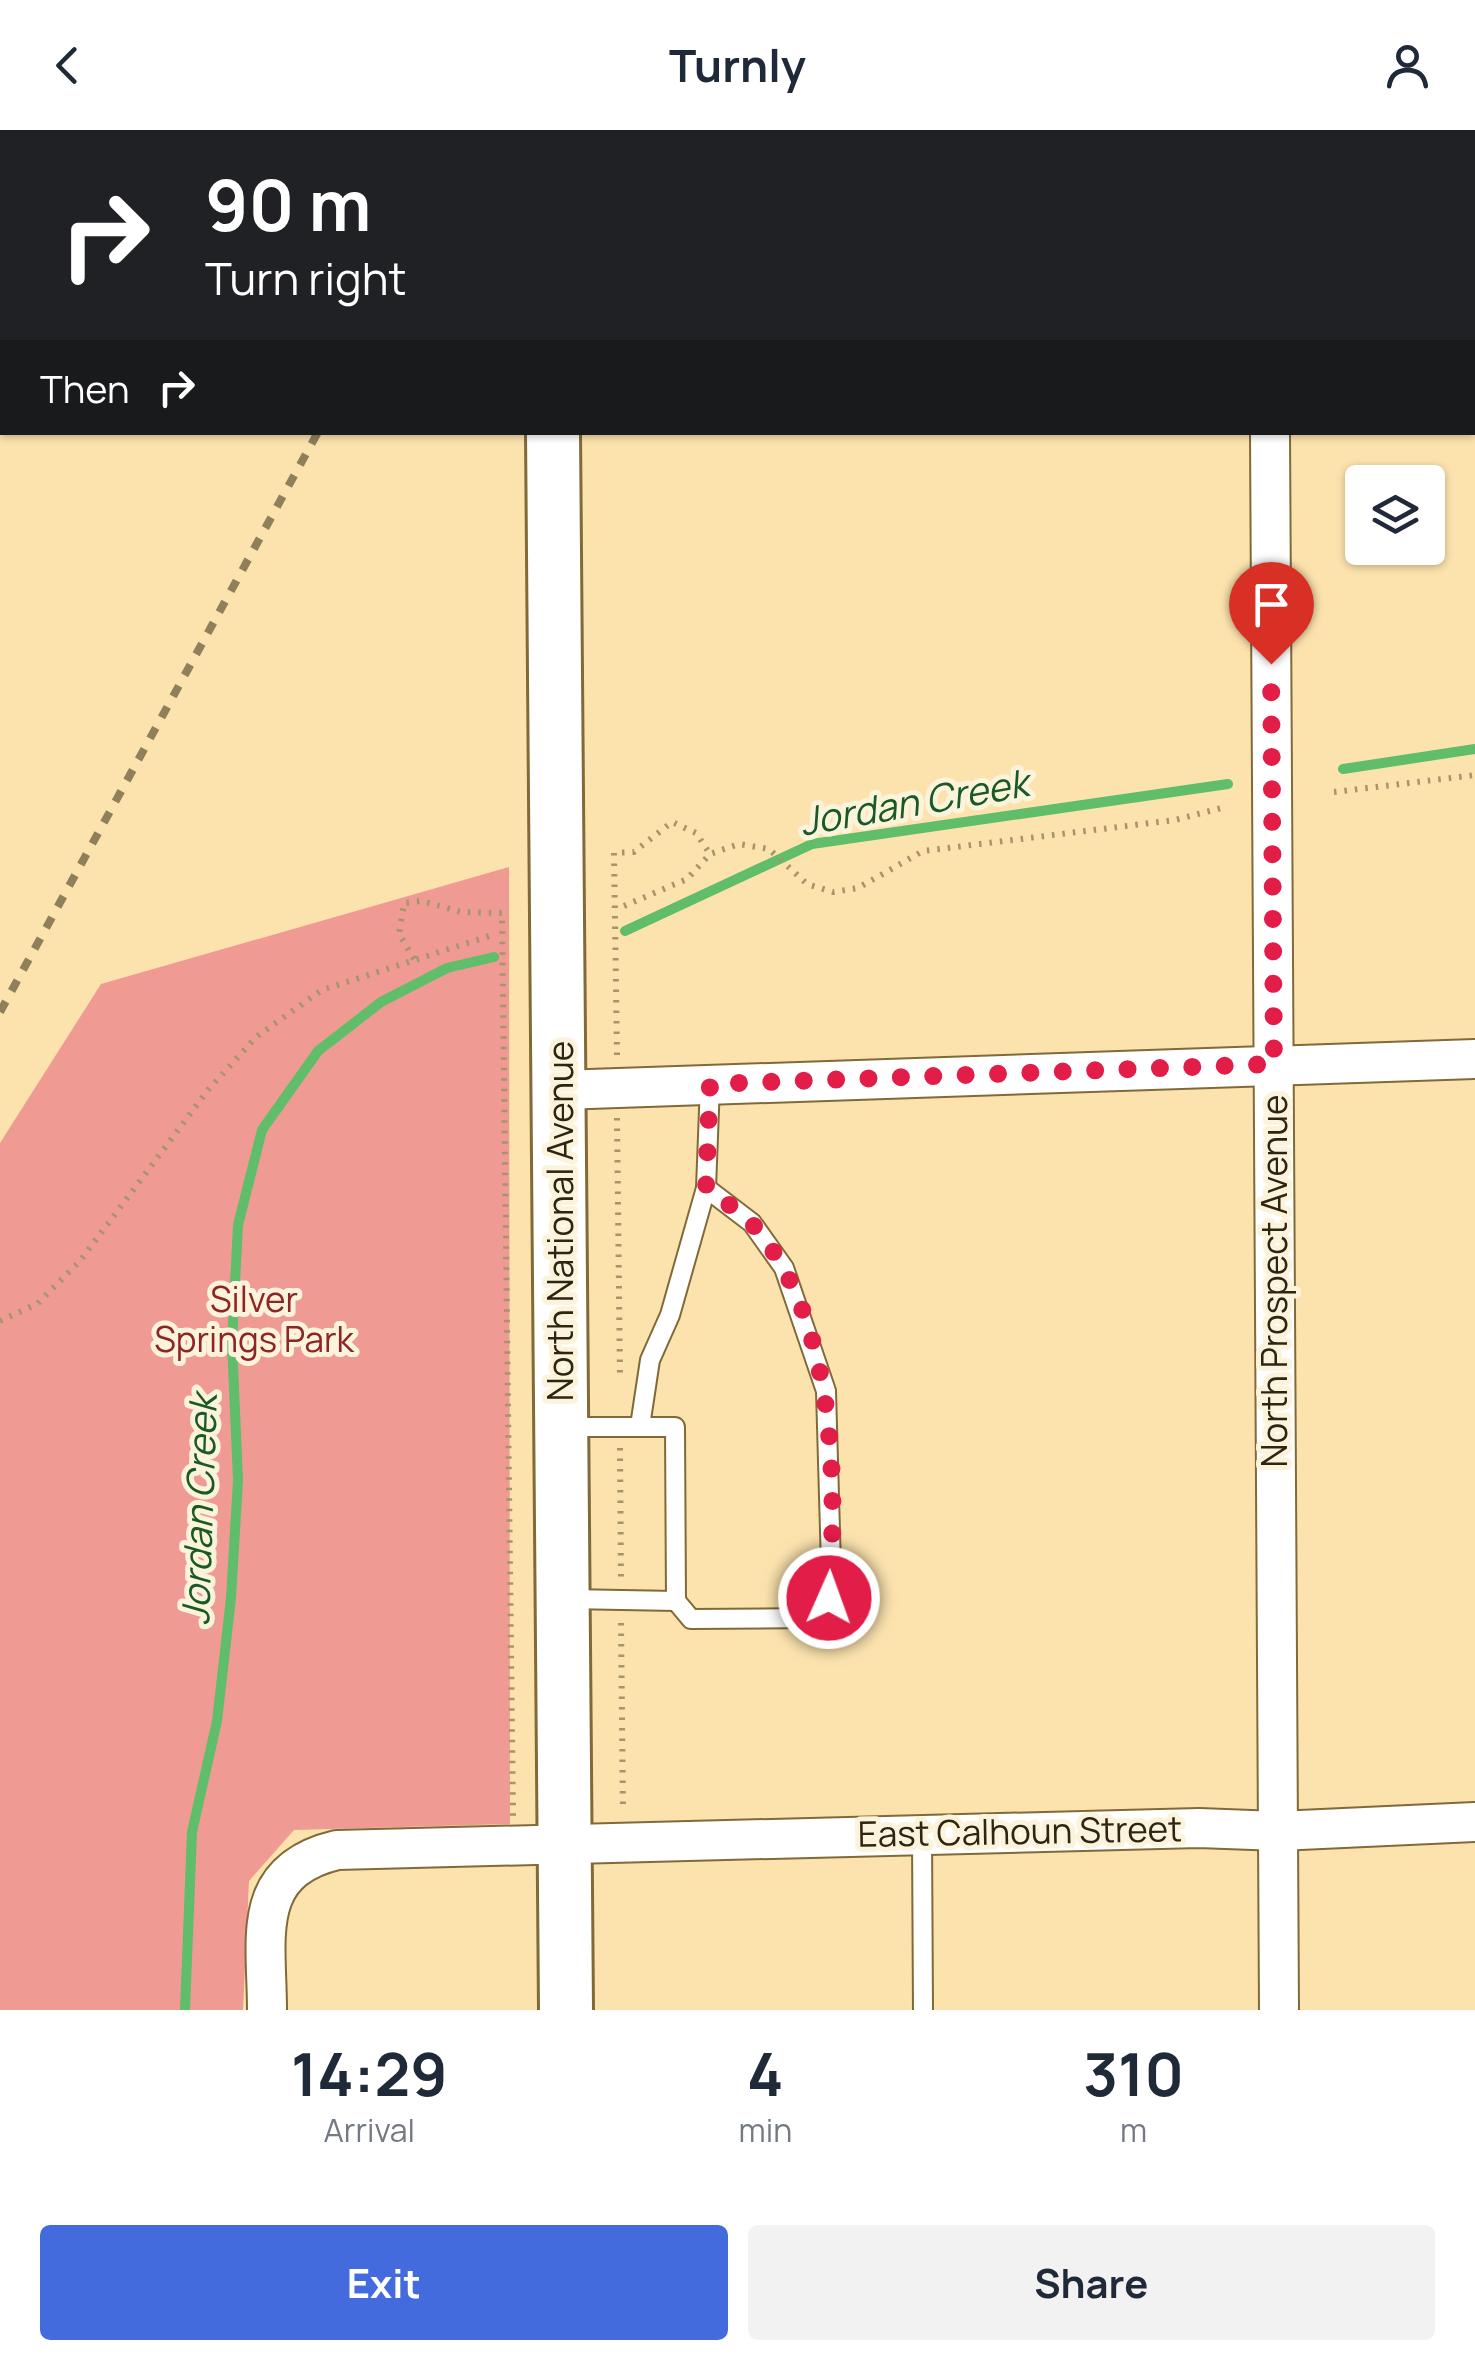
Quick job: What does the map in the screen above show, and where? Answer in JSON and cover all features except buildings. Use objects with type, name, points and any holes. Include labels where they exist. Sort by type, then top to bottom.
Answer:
[{"type":"main road","name":"North National Avenue","points":[[553,435],[566,2010]]},
{"type":"street","name":"North Prospect Avenue","points":[[1270,435],[1279,2010]]},
{"type":"street","points":[[560,1090],[1475,1058]]},
{"type":"street","name":"East Calhoun Street","points":[[267,2010],[267,1918],[272,1894],[285,1872],[310,1856],[337,1850],[564,1848],[1199,1828],[1278,1831],[1475,1822]]},
{"type":"lane","points":[[640,1426],[650,1360],[670,1315],[706,1188],[710,1084]]},
{"type":"lane","points":[[562,1427],[676,1427],[676,1602],[691,1619],[814,1618],[829,1598],[832,1566],[826,1392],[805,1321],[784,1268],[752,1224],[706,1188]]},
{"type":"lane","points":[[563,1599],[676,1602]]},
{"type":"lane","points":[[922,1835],[922,2010]]},
{"type":"path","points":[[1334,792],[1475,775]]},
{"type":"path","points":[[624,906],[687,878],[710,854],[740,844],[769,849],[807,884],[834,892],[858,888],[923,852],[1175,820],[1224,807]]},
{"type":"path","points":[[623,1817],[614,853],[634,852],[672,822],[696,833],[710,854]]},
{"type":"path","points":[[414,958],[399,934],[404,902],[422,901],[461,912],[502,913],[513,1828]]},
{"type":"path","points":[[0,1321],[37,1304],[80,1261],[208,1090],[256,1037],[322,990],[489,936]]},
{"type":"green space","name":"Silver Springs Park","points":[[509,867],[510,1824],[294,1830],[249,1881],[243,2010],[0,2010],[0,1143],[101,984]]},
{"type":"waterway","name":"Jordan Creek","points":[[1343,769],[1475,749]]},
{"type":"waterway","name":"Jordan Creek","points":[[625,931],[812,844],[1228,784]]},
{"type":"waterway","name":"Jordan Creek","points":[[185,2010],[192,1832],[217,1721],[231,1598],[238,1480],[232,1342],[238,1225],[262,1130],[318,1051],[381,1002],[447,968],[494,957]]},
{"type":"railway","points":[[0,1012],[316,435]]},
{"type":"route","points":[[829,1598],[832,1566],[826,1392],[784,1268],[752,1224],[706,1188],[710,1084],[1274,1064],[1271,664]]}]
